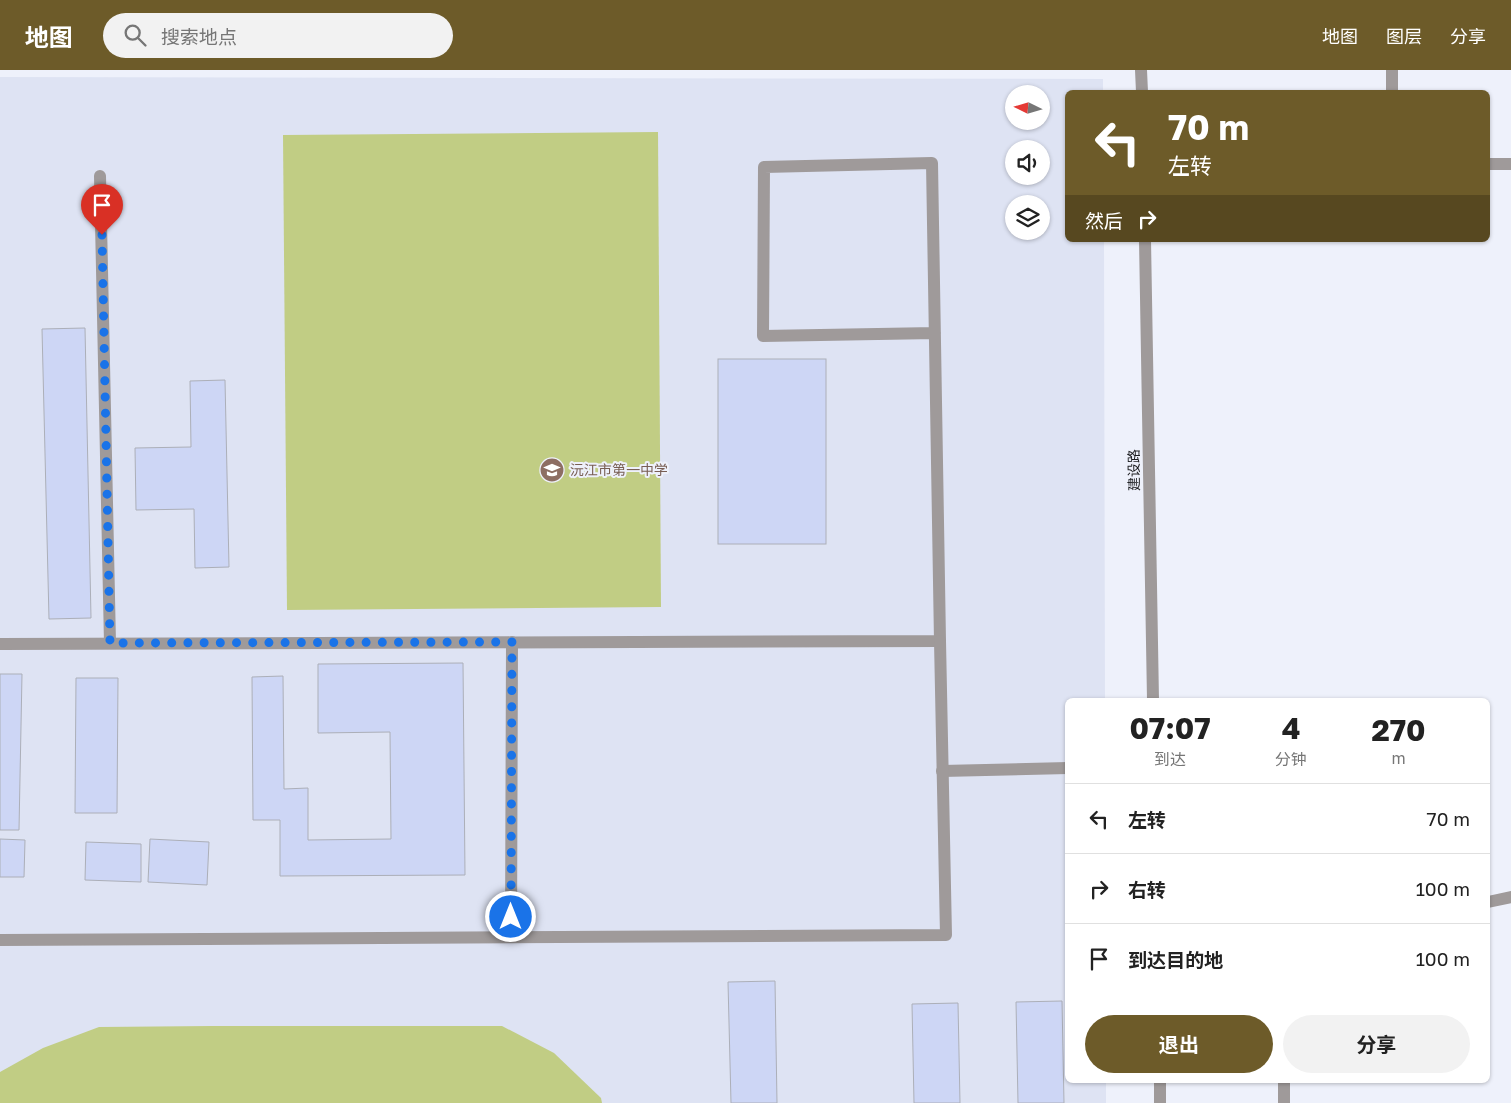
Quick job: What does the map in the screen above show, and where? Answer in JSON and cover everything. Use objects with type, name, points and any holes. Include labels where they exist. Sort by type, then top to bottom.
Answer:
[{"type":"street","points":[[1141,70],[1142,90]]},
{"type":"street","points":[[1392,70],[1392,90]]},
{"type":"street","points":[[0,940],[946,935],[932,163],[764,167],[764,336],[935,333]]},
{"type":"street","points":[[1490,164],[1511,164]]},
{"type":"street","points":[[100,176],[110,643]]},
{"type":"street","name":"建设路","points":[[1144,242],[1153,698]]},
{"type":"street","points":[[0,644],[940,641]]},
{"type":"street","points":[[511,937],[512,642]]},
{"type":"street","points":[[942,771],[1065,768]]},
{"type":"street","points":[[1490,902],[1511,897]]},
{"type":"street","points":[[1160,1083],[1160,1103]]},
{"type":"street","points":[[1284,1083],[1284,1103]]},
{"type":"shaded area","name":"沅江市第一中学","points":[[0,77],[1103,79],[1103,90],[1065,90],[1065,242],[1104,242],[1105,698],[1065,698],[1065,1083],[1106,1083],[1106,1103],[0,1103]]},
{"type":"green space","points":[[658,132],[661,607],[287,610],[283,135]]},
{"type":"green space","points":[[502,1026],[554,1053],[601,1098],[602,1103],[0,1103],[0,1072],[43,1048],[99,1027]]},
{"type":"building","points":[[85,328],[91,618],[49,619],[42,329]]},
{"type":"building","points":[[718,359],[826,359],[826,544],[718,544]]},
{"type":"building","points":[[225,380],[229,567],[195,568],[194,509],[136,510],[135,448],[191,447],[190,381]]},
{"type":"building","points":[[463,663],[465,875],[280,876],[280,820],[253,820],[252,677],[283,676],[284,789],[308,788],[308,840],[391,839],[390,732],[318,733],[318,664]]},
{"type":"building","points":[[0,674],[22,674],[19,830],[0,830]]},
{"type":"building","points":[[76,678],[118,678],[117,813],[75,813]]},
{"type":"building","points":[[0,839],[25,840],[24,877],[0,877]]},
{"type":"building","points":[[150,839],[209,842],[207,885],[148,882]]},
{"type":"building","points":[[86,842],[141,844],[141,882],[85,880]]},
{"type":"building","points":[[775,981],[777,1103],[731,1103],[728,982]]},
{"type":"building","points":[[1062,1001],[1064,1103],[1018,1103],[1016,1002]]},
{"type":"building","points":[[958,1003],[960,1103],[914,1103],[912,1004]]},
{"type":"place","name":"沅江市第一中学","points":[[552,470]]},
{"type":"route","points":[[102,235],[110,643],[512,642],[511,917]]}]
